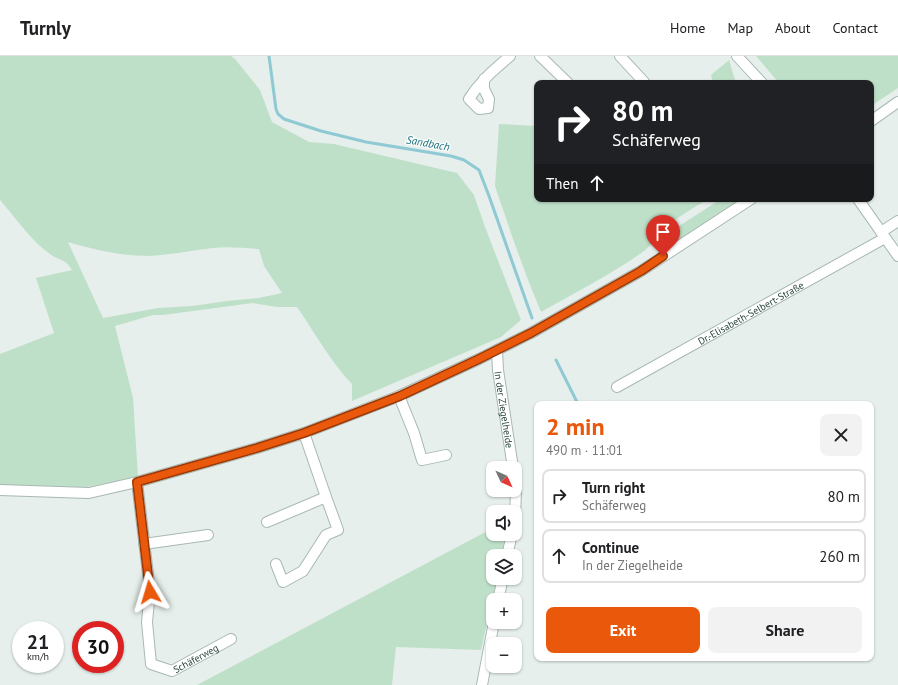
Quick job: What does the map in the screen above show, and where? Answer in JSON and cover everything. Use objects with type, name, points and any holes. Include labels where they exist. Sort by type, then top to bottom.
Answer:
[{"type":"street","points":[[484,79],[510,56]]},
{"type":"street","points":[[540,56],[565,80]]},
{"type":"street","points":[[620,56],[642,80]]},
{"type":"street","points":[[737,56],[759,80]]},
{"type":"street","points":[[874,119],[898,102]]},
{"type":"street","points":[[0,490],[89,494],[257,448],[304,433],[400,396],[531,333],[641,271],[746,202]]},
{"type":"street","points":[[860,202],[898,256]]},
{"type":"street","name":"Dr.-Elisabeth-Selbert-Straße","points":[[617,387],[883,235],[898,221]]},
{"type":"street","name":"In der Ziegelheide","points":[[497,350],[498,370],[511,461]]},
{"type":"street","points":[[400,396],[422,460],[446,455]]},
{"type":"street","points":[[276,564],[283,582],[298,575],[303,571],[326,535],[338,530],[304,433]]},
{"type":"street","name":"Schäferweg","points":[[137,482],[150,592],[147,622],[151,664],[172,671],[231,639]]},
{"type":"street","points":[[267,522],[326,497]]},
{"type":"street","points":[[144,544],[208,535]]},
{"type":"street","points":[[482,685],[493,629]]},
{"type":"green space","points":[[0,56],[231,56],[260,90],[272,122],[309,142],[334,144],[457,173],[474,195],[521,320],[501,337],[352,401],[352,384],[330,356],[297,307],[277,307],[253,303],[153,315],[115,326],[133,398],[138,477],[86,487],[0,485],[0,354],[54,333],[36,278],[72,270],[65,262],[50,254],[36,242],[0,200]],"holes":[[[68,242],[98,250],[139,256],[165,255],[219,247],[259,249],[264,266],[282,293],[258,298],[192,306],[158,308],[103,318]]]},
{"type":"green space","points":[[756,56],[898,56],[898,88],[874,104],[874,80],[776,80]]},
{"type":"green space","points":[[729,60],[735,80],[712,80],[711,75]]},
{"type":"green space","points":[[499,124],[534,126],[534,202],[703,202],[662,230],[647,249],[607,275],[541,312],[513,239],[495,186]]},
{"type":"green space","points":[[716,202],[737,202],[669,247],[666,238],[671,231]]},
{"type":"green space","points":[[486,532],[486,541],[505,541],[504,549],[486,549],[486,585],[495,585],[494,593],[486,593],[486,628],[481,650],[396,647],[392,685],[197,685]]},
{"type":"waterway","name":"Sandbach","points":[[269,56],[276,109],[278,114],[284,119],[321,131],[366,142],[451,156],[464,160],[479,170],[532,318]]},
{"type":"waterway","name":"Sandbach","points":[[556,360],[576,401]]},
{"type":"route","points":[[150,592],[137,482],[304,433],[400,396],[531,333],[641,271],[663,256]]}]
